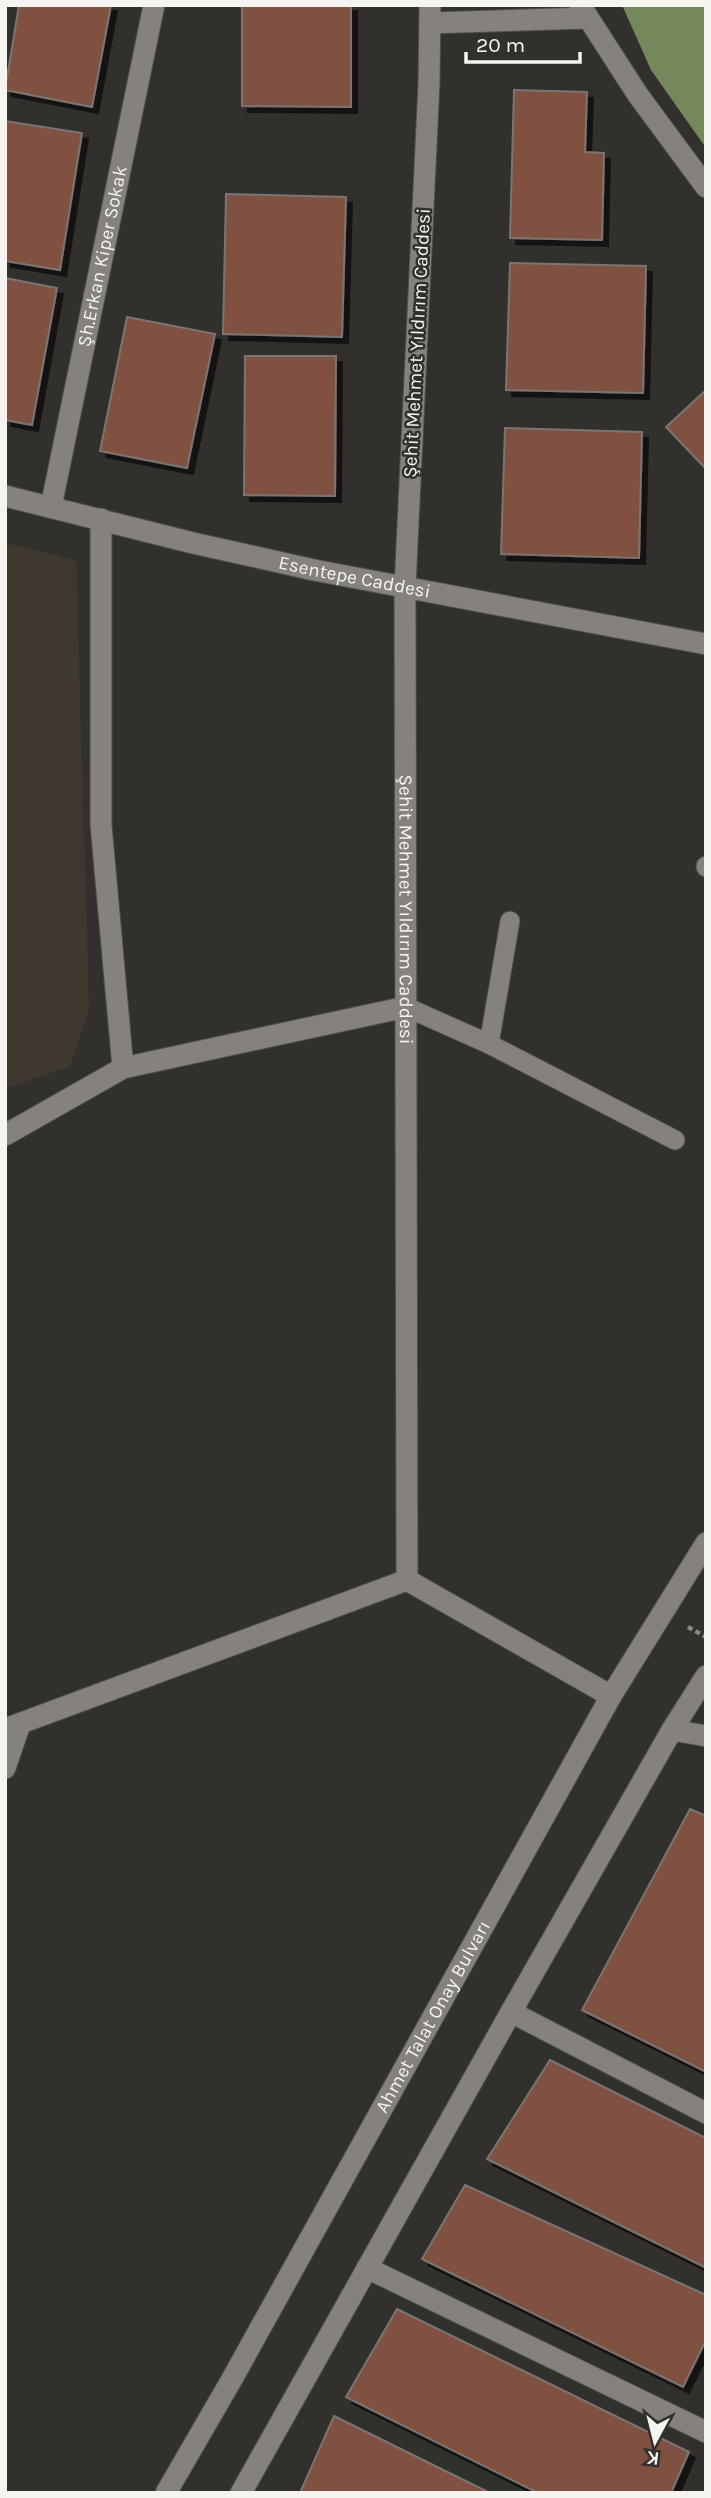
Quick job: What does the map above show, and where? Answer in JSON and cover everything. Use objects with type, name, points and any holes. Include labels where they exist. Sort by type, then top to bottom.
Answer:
[{"type":"street","name":"Şh.Erkan Kiper Sokak","points":[[51,507],[154,5]]},
{"type":"street","points":[[430,14],[584,12],[646,105],[706,187]]},
{"type":"street","name":"Şehit Mehmet Yıldırım Caddesi","points":[[407,1580],[405,587],[428,111],[430,14]]},
{"type":"street","name":"Esentepe Caddesi","points":[[5,496],[233,552],[706,645]]},
{"type":"street","points":[[101,519],[101,825],[123,1068]]},
{"type":"street","points":[[5,1135],[123,1068],[406,1007]]},
{"type":"street","name":"Ahmet Talat Onay Bulvarı","points":[[166,2493],[611,1696],[706,1543]]},
{"type":"street","points":[[5,1768],[13,1727],[407,1580],[611,1696]]},
{"type":"street","points":[[242,2493],[511,2012],[706,1675]]},
{"type":"street","points":[[672,1730],[706,1737]]},
{"type":"street","points":[[511,2012],[706,2113]]},
{"type":"street","points":[[367,2268],[706,2432]]},
{"type":"lane","points":[[489,1044],[510,921]]},
{"type":"lane","points":[[406,1007],[489,1044],[675,1140]]},
{"type":"shaded area","points":[[622,5],[705,5],[706,148],[651,70]]},
{"type":"shaded area","points":[[5,543],[76,560],[89,1009],[70,1066],[5,1089]]},
{"type":"building","points":[[19,5],[111,5],[92,107],[5,90]]},
{"type":"building","points":[[242,5],[351,5],[351,107],[242,106]]},
{"type":"building","points":[[514,90],[587,92],[585,152],[604,153],[602,240],[510,238]]},
{"type":"building","points":[[5,121],[82,133],[60,270],[5,261]]},
{"type":"building","points":[[226,194],[346,197],[342,337],[223,334]]},
{"type":"building","points":[[510,263],[646,266],[643,393],[506,390]]},
{"type":"building","points":[[5,278],[57,288],[32,425],[5,420]]},
{"type":"building","points":[[127,317],[215,334],[187,468],[100,451]]},
{"type":"building","points":[[245,356],[336,356],[335,496],[244,495]]},
{"type":"building","points":[[706,390],[706,469],[666,427]]},
{"type":"building","points":[[505,428],[642,432],[639,558],[501,554]]},
{"type":"building","points":[[690,1809],[706,1816],[706,2072],[582,2010]]},
{"type":"building","points":[[550,2060],[706,2138],[706,2268],[487,2159]]},
{"type":"building","points":[[465,2185],[706,2295],[706,2340],[683,2387],[422,2259]]},
{"type":"building","points":[[397,2309],[689,2452],[671,2493],[538,2493],[346,2397]]},
{"type":"building","points":[[334,2416],[490,2493],[300,2493]]}]
